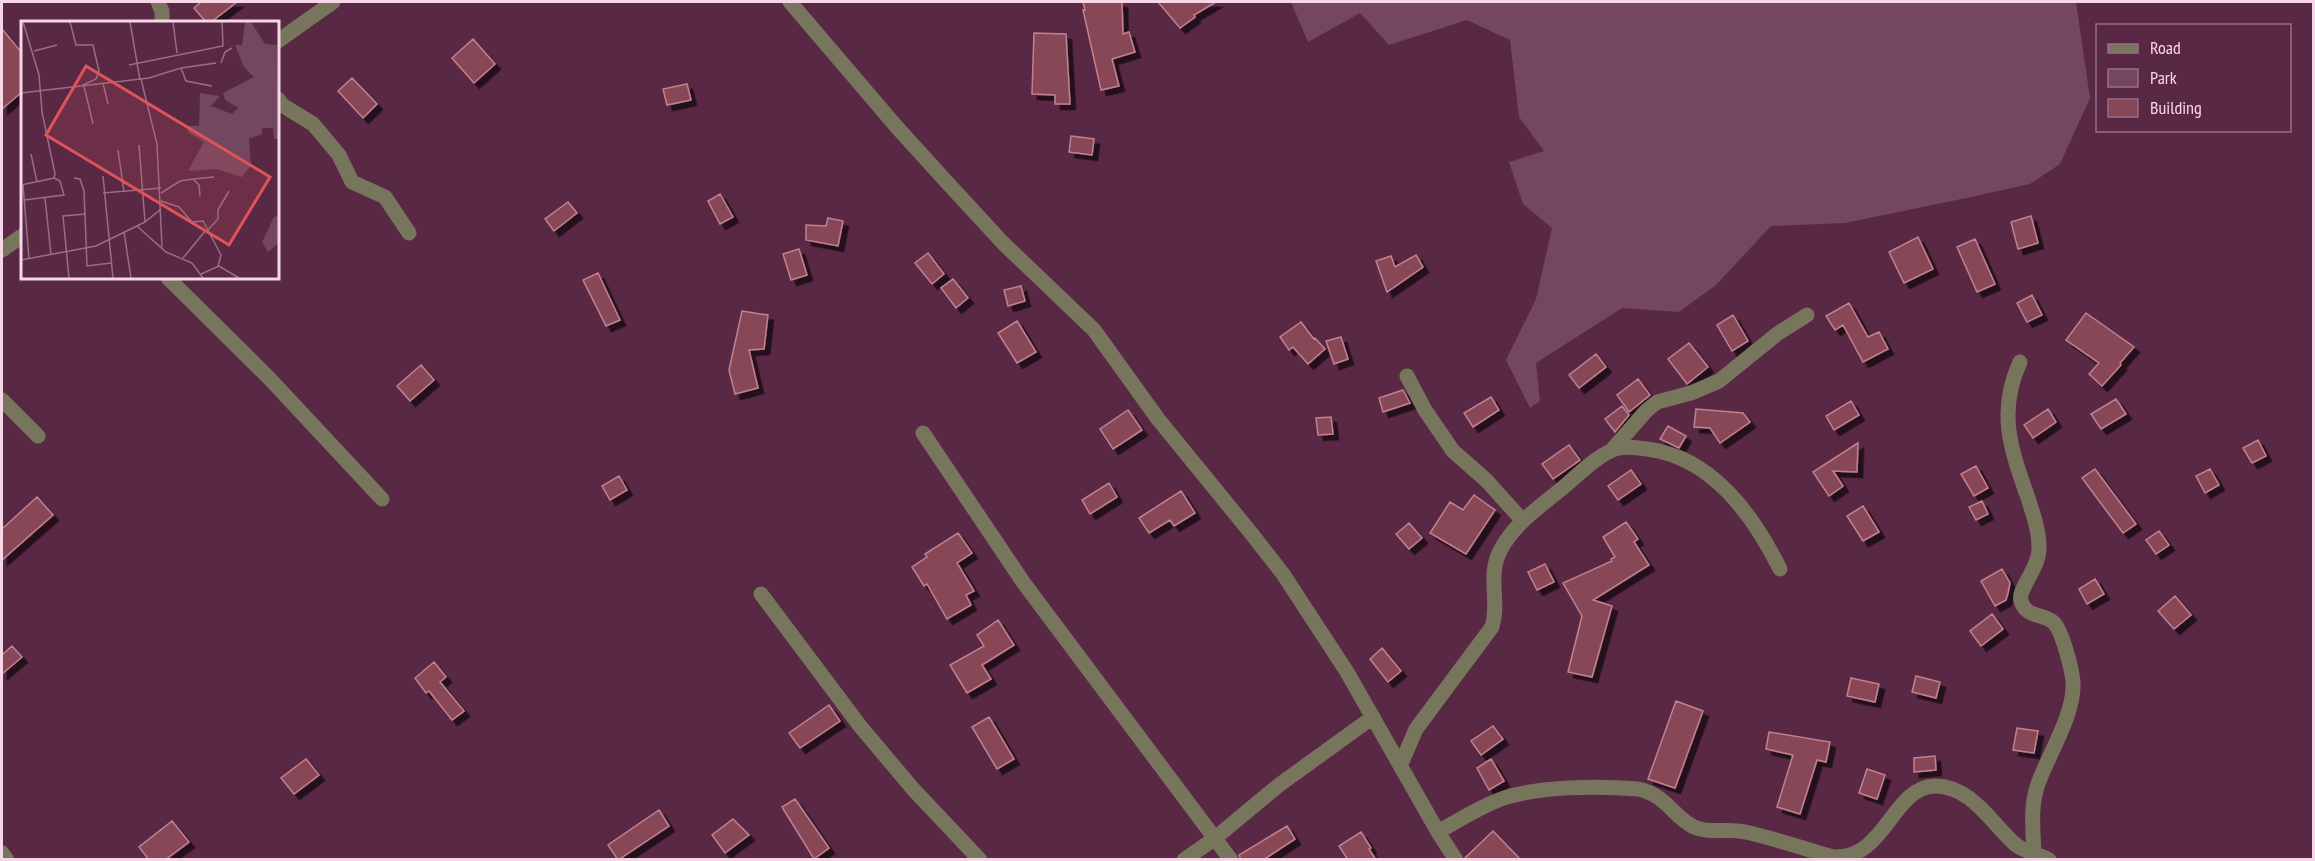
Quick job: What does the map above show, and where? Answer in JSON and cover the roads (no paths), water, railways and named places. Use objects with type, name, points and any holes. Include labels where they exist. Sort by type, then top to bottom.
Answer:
[{"type":"street","points":[[279,40],[333,2]]},
{"type":"street","points":[[790,2],[958,195],[1003,243],[1094,330],[1158,419],[1283,574],[1347,672],[1456,860]]},
{"type":"street","points":[[279,100],[282,105],[313,124],[339,155],[352,182],[385,197],[409,233]]},
{"type":"street","points":[[2,250],[21,237]]},
{"type":"street","points":[[169,279],[269,378],[382,499]]},
{"type":"street","points":[[1401,764],[1416,729],[1491,627],[1495,612],[1493,576],[1497,556],[1507,538],[1523,521],[1612,450],[1646,411],[1657,402],[1691,393],[1719,381],[1777,334],[1807,315]]},
{"type":"street","points":[[2020,362],[2010,387],[2007,419],[2010,441],[2035,520],[2040,547],[2037,564],[2020,591],[2020,598],[2027,611],[2050,620],[2057,627],[2073,680],[2071,699],[2063,726],[2034,796],[2026,854]]},
{"type":"street","points":[[1407,376],[1425,410],[1453,450],[1486,480],[1523,521]]},
{"type":"street","points":[[2,400],[38,436]]},
{"type":"street","points":[[923,433],[1023,582],[1231,860]]},
{"type":"street","points":[[1612,450],[1627,447],[1655,450],[1673,456],[1709,475],[1727,490],[1748,514],[1780,569]]},
{"type":"street","points":[[761,594],[860,726],[913,789],[980,860]]},
{"type":"street","points":[[1184,860],[1214,839],[1271,791],[1373,717]]},
{"type":"street","points":[[1438,832],[1503,798],[1556,790],[1638,789],[1662,798],[1693,826],[1703,830],[1743,831],[1833,857],[1844,858],[1852,856],[1868,845],[1914,792],[1934,786],[1961,794],[1977,805],[2026,854],[2049,860]]},
{"type":"street","points":[[2,853],[7,860]]}]
